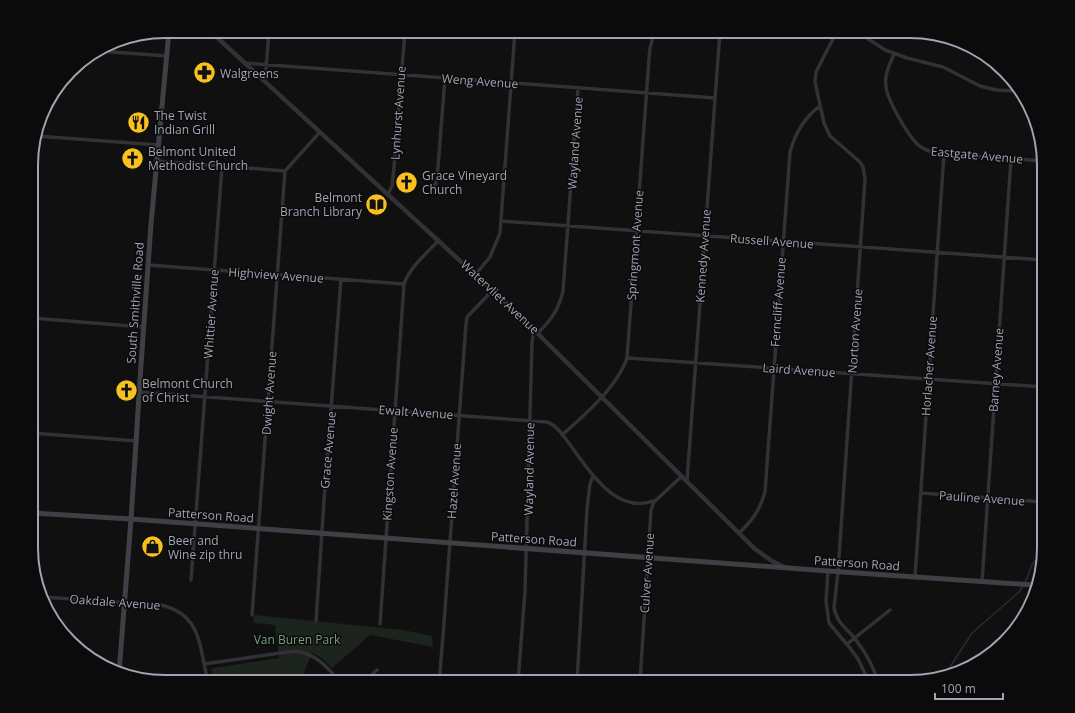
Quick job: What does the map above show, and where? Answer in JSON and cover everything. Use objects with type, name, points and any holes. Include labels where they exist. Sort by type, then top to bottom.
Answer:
[{"type":"main road","name":"South Smithville Road","points":[[120,666],[131,519],[143,327],[168,38]]},
{"type":"main road","name":"Patterson Road","points":[[38,513],[1031,585]]},
{"type":"street","name":"Watervliet Avenue","points":[[218,38],[534,328],[761,554],[784,567]]},
{"type":"street","points":[[265,82],[269,38]]},
{"type":"street","name":"Lynhurst Avenue","points":[[388,194],[392,186],[394,167],[404,38]]},
{"type":"street","points":[[476,274],[488,260],[495,248],[501,222],[514,38]]},
{"type":"street","name":"Springmont Avenue","points":[[562,435],[602,396],[615,381],[627,358],[646,93],[650,48],[653,38]]},
{"type":"street","name":"Kennedy Avenue","points":[[687,481],[719,38]]},
{"type":"street","points":[[820,106],[815,77],[833,38]]},
{"type":"street","points":[[866,38],[894,54],[943,67],[987,88],[1013,90]]},
{"type":"street","points":[[108,52],[167,56]]},
{"type":"street","name":"Eastgate Avenue","points":[[894,54],[885,86],[889,99],[917,144],[926,150],[944,154],[1037,161]]},
{"type":"street","name":"Weng Avenue","points":[[245,63],[715,98]]},
{"type":"street","points":[[433,188],[436,183],[438,167],[445,78]]},
{"type":"street","name":"Wayland Avenue","points":[[538,333],[554,314],[560,302],[564,280],[578,88]]},
{"type":"street","name":"Ferncliff Avenue","points":[[739,533],[756,515],[761,506],[765,492],[791,148],[796,135],[803,124],[820,106]]},
{"type":"street","name":"Norton Avenue","points":[[820,106],[824,123],[830,136],[860,162],[865,172],[861,247],[834,613],[838,621],[855,638],[869,660],[875,675]]},
{"type":"street","points":[[157,161],[285,171],[320,132]]},
{"type":"street","points":[[41,136],[159,146]]},
{"type":"street","name":"Horlacher Avenue","points":[[915,577],[944,154]]},
{"type":"street","name":"Barney Avenue","points":[[982,582],[1011,159]]},
{"type":"street","name":"Whittier Avenue","points":[[191,580],[222,167]]},
{"type":"street","name":"Dwight Avenue","points":[[252,615],[285,171]]},
{"type":"street","name":"Russell Avenue","points":[[501,222],[1037,259]]},
{"type":"street","name":"Kingston Avenue","points":[[380,624],[404,284],[413,268],[439,240]]},
{"type":"street","name":"Highview Avenue","points":[[148,265],[404,284]]},
{"type":"street","name":"Grace Avenue","points":[[316,621],[341,279]]},
{"type":"street","name":"Hazel Avenue","points":[[441,675],[449,543],[467,318],[493,290]]},
{"type":"street","points":[[38,318],[143,327]]},
{"type":"street","name":"Wayland Avenue","points":[[519,675],[525,591],[532,343],[534,328]]},
{"type":"street","name":"Laird Avenue","points":[[627,358],[1037,387]]},
{"type":"street","name":"Ewalt Avenue","points":[[139,392],[547,422],[562,435],[593,476],[617,498],[634,504],[642,504],[656,500]]},
{"type":"street","points":[[38,433],[136,441]]},
{"type":"street","points":[[576,675],[590,484],[593,476]]},
{"type":"street","points":[[656,500],[682,476]]},
{"type":"street","name":"Pauline Avenue","points":[[921,493],[1037,502]]},
{"type":"street","name":"Culver Avenue","points":[[640,675],[651,510],[656,500]]},
{"type":"street","points":[[828,571],[826,601],[828,618],[831,627],[847,644],[860,663],[866,675]]},
{"type":"street","name":"Oakdale Avenue","points":[[49,597],[125,602],[170,607],[186,617],[195,628],[206,675]]},
{"type":"street","points":[[847,644],[890,610]]},
{"type":"street","points":[[204,664],[295,652],[305,653],[317,658],[326,665],[334,675]]},
{"type":"street","points":[[372,675],[378,670]]},
{"type":"green space","name":"Van Buren Park","points":[[254,615],[403,630],[432,636],[433,647],[370,635],[332,668],[322,658],[312,653],[303,675],[212,675],[211,670],[213,668],[279,658],[275,625],[253,623]]},
{"type":"waterway","points":[[1025,582],[1031,567],[1036,560]]},
{"type":"waterway","points":[[949,669],[972,633],[1019,592],[1023,586]]},
{"type":"place","name":"Walgreens","points":[[205,73]]},
{"type":"place","name":"The Twist Indian Grill","points":[[139,122]]},
{"type":"place","name":"Belmont United Methodist Church","points":[[132,158]]},
{"type":"place","name":"Grace Vineyard Church","points":[[406,182]]},
{"type":"place","name":"Belmont Branch Library","points":[[377,204]]},
{"type":"place","name":"Belmont Church of Christ","points":[[126,390]]},
{"type":"place","name":"Beer and Wine zip thru","points":[[152,547]]}]
